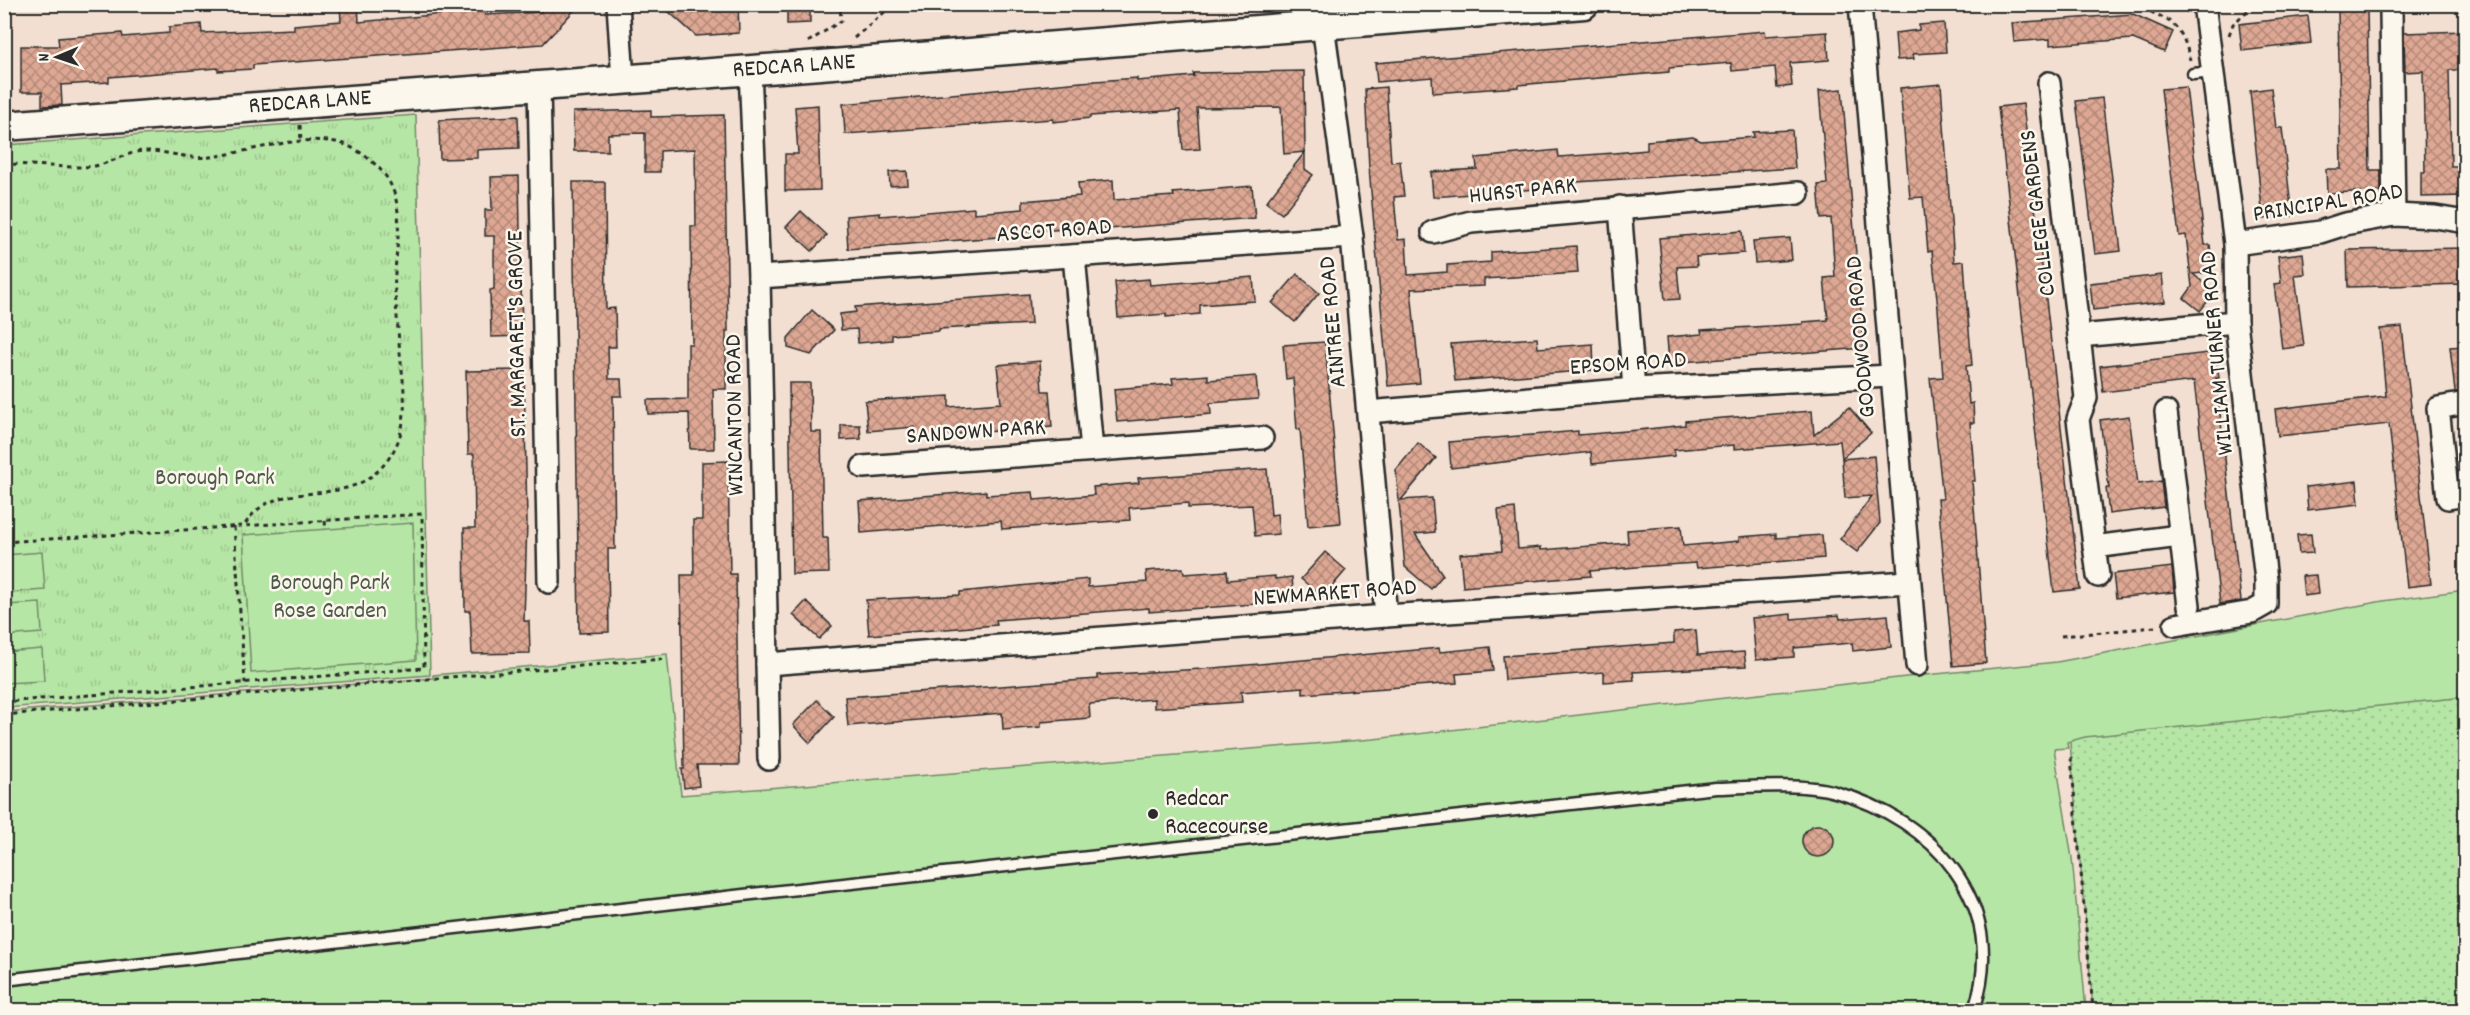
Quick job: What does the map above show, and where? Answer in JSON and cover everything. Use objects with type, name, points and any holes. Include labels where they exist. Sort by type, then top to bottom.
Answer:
[{"type":"main road","name":"REDCAR LANE","points":[[4,126],[1584,4]]},
{"type":"street","points":[[618,4],[623,80]]},
{"type":"street","name":"GOODWOOD ROAD","points":[[1860,4],[1908,582],[1917,665]]},
{"type":"street","name":"WILLIAM TURNER ROAD","points":[[2175,625],[2252,612],[2266,604],[2266,580],[2236,322],[2235,244],[2203,73],[2204,4]]},
{"type":"street","points":[[2385,8],[2394,215]]},
{"type":"street","name":"AINTREE ROAD","points":[[1323,25],[1352,237],[1386,616]]},
{"type":"street","name":"WINCANTON ROAD","points":[[750,70],[759,277],[769,759]]},
{"type":"street","name":"COLLEGE GARDENS","points":[[2049,83],[2079,336],[2085,398],[2078,419],[2098,576]]},
{"type":"street","name":"ST. MARGARET'S GROVE","points":[[539,86],[549,582]]},
{"type":"street","name":"HURST PARK","points":[[1433,232],[1471,222],[1798,193]]},
{"type":"street","points":[[1620,207],[1634,389]]},
{"type":"street","name":"PRINCIPAL ROAD","points":[[2235,244],[2320,232],[2345,224],[2394,215],[2435,217],[2466,222]]},
{"type":"street","name":"ASCOT ROAD","points":[[759,277],[1352,237]]},
{"type":"street","points":[[1074,256],[1092,450]]},
{"type":"street","points":[[2079,336],[2236,322]]},
{"type":"street","name":"EPSOM ROAD","points":[[1368,411],[1634,389],[1891,376]]},
{"type":"street","points":[[2466,403],[2438,408],[2448,498],[2466,495]]},
{"type":"street","points":[[2166,412],[2190,606]]},
{"type":"street","name":"SANDOWN PARK","points":[[863,467],[1262,438]]},
{"type":"street","points":[[2094,547],[2180,536]]},
{"type":"street","name":"NEWMARKET ROAD","points":[[767,664],[1386,616],[1908,582]]},
{"type":"lane","points":[[4,980],[752,894],[1716,788],[1784,787],[1833,791],[1885,811],[1926,838],[1949,861],[1969,891],[1979,926],[1983,954],[1981,991],[1974,1011]]},
{"type":"path","points":[[801,66],[800,43],[809,42],[841,21],[840,4]]},
{"type":"path","points":[[852,41],[894,4]]},
{"type":"path","points":[[2133,4],[2177,26],[2203,73]]},
{"type":"path","points":[[2254,6],[2385,8]]},
{"type":"path","points":[[4,164],[93,166],[139,152],[210,157],[301,142],[325,141],[343,144],[360,154],[381,170],[387,178],[393,189],[398,212],[395,291],[405,404],[396,447],[379,470],[359,485],[332,492],[272,499],[260,507],[243,526]]},
{"type":"path","points":[[4,542],[422,514],[424,668],[4,702]]},
{"type":"path","points":[[325,521],[326,530]]},
{"type":"path","points":[[234,527],[245,683]]},
{"type":"path","points":[[2061,636],[2175,625]]},
{"type":"path","points":[[4,715],[662,659]]},
{"type":"path","points":[[2071,757],[2092,1011]]},
{"type":"green space","name":"Borough Park","points":[[416,115],[430,675],[5,708],[5,145]]},
{"type":"green space","name":"Borough Park Rose Garden","points":[[413,523],[416,660],[251,673],[243,535]]},
{"type":"green space","points":[[42,552],[45,590],[5,593],[5,555]]},
{"type":"green space","name":"Redcar Racecourse","points":[[2465,590],[2465,697],[2085,737],[2067,742],[2068,748],[2054,749],[2072,858],[2086,1010],[5,1010],[5,712],[433,678],[433,675],[667,654],[681,795],[1374,739],[1906,677],[2057,662],[2383,601]]},
{"type":"green space","points":[[40,603],[42,633],[5,636],[5,605]]},
{"type":"green space","points":[[42,649],[44,681],[5,683],[5,652]]},
{"type":"green space","points":[[2465,687],[2465,1010],[2093,1010],[2069,731]]},
{"type":"building","points":[[340,4],[358,4],[359,22],[443,14],[443,12],[485,10],[485,15],[541,12],[544,4],[580,4],[543,44],[253,65],[253,69],[218,71],[218,68],[109,77],[109,82],[61,85],[62,105],[42,106],[42,92],[21,92],[21,46],[59,46],[58,38],[122,33],[123,37],[169,33],[169,27],[201,24],[202,33],[294,29],[294,25],[341,21]]},
{"type":"building","points":[[660,4],[738,4],[739,33],[696,36]]},
{"type":"building","points":[[810,9],[810,23],[787,24],[787,10]]},
{"type":"building","points":[[2367,9],[2370,170],[2381,170],[2381,191],[2327,193],[2326,169],[2341,169],[2338,10]]},
{"type":"building","points":[[2133,14],[2173,32],[2164,52],[2133,39],[2050,45],[2050,39],[2014,42],[2012,23]]},
{"type":"building","points":[[2308,16],[2311,43],[2242,51],[2239,24]]},
{"type":"building","points":[[1944,23],[1946,52],[1913,54],[1914,59],[1897,60],[1895,33],[1919,30],[1919,25]]},
{"type":"building","points":[[1765,31],[1766,36],[1827,32],[1829,60],[1790,63],[1792,86],[1777,88],[1775,67],[1732,71],[1731,63],[1669,68],[1669,72],[1433,93],[1432,77],[1377,82],[1375,63]]},
{"type":"building","points":[[2466,31],[2466,70],[2449,70],[2451,166],[2466,166],[2466,196],[2421,197],[2421,172],[2425,172],[2423,71],[2405,72],[2404,33]]},
{"type":"building","points":[[1304,71],[1305,152],[1284,154],[1281,107],[1197,108],[1200,149],[1183,150],[1180,110],[1090,116],[1090,118],[1053,122],[1053,119],[845,134],[843,104],[1081,82],[1137,78],[1137,81],[1194,76],[1193,73]]},
{"type":"building","points":[[1941,84],[1954,262],[1964,261],[1972,365],[1966,366],[1969,404],[1973,403],[1974,423],[1970,423],[1975,481],[1972,481],[1986,663],[1953,666],[1938,499],[1943,499],[1930,378],[1943,377],[1938,309],[1932,251],[1928,252],[1923,197],[1910,198],[1900,88]]},
{"type":"building","points":[[1386,87],[1391,162],[1400,161],[1404,196],[1394,197],[1398,240],[1406,239],[1408,275],[1447,272],[1447,265],[1491,262],[1491,252],[1576,246],[1578,273],[1484,279],[1484,286],[1411,289],[1420,383],[1388,386],[1369,168],[1365,89]]},
{"type":"building","points":[[2186,87],[2205,245],[2210,245],[2213,272],[2193,274],[2215,292],[2200,311],[2184,298],[2192,287],[2186,235],[2179,236],[2161,89]]},
{"type":"building","points":[[2271,88],[2276,128],[2282,128],[2292,216],[2263,219],[2250,91]]},
{"type":"building","points":[[1842,89],[1864,348],[1669,363],[1667,337],[1702,334],[1701,330],[1803,324],[1803,322],[1828,320],[1824,278],[1835,277],[1831,218],[1821,219],[1818,185],[1827,184],[1819,91]]},
{"type":"building","points":[[2102,98],[2121,251],[2095,254],[2076,101]]},
{"type":"building","points":[[2023,104],[2080,589],[2054,592],[1998,107]]},
{"type":"building","points":[[818,105],[820,190],[785,191],[785,154],[798,154],[795,107]]},
{"type":"building","points":[[651,110],[651,117],[724,115],[728,331],[726,331],[726,389],[713,389],[714,449],[690,449],[689,413],[648,414],[647,400],[688,399],[688,344],[692,344],[691,226],[696,226],[695,149],[660,151],[660,172],[645,172],[645,133],[608,134],[608,151],[574,151],[573,112]]},
{"type":"building","points":[[518,116],[519,148],[477,150],[477,158],[440,159],[439,120]]},
{"type":"building","points":[[1792,130],[1795,168],[1561,183],[1561,187],[1433,197],[1431,172],[1477,169],[1476,158],[1558,150],[1559,157],[1614,153],[1647,150],[1647,141],[1693,137],[1701,141],[1754,137],[1753,132]]},
{"type":"building","points":[[1305,152],[1305,169],[1313,175],[1282,214],[1266,202]]},
{"type":"building","points":[[907,171],[908,185],[890,186],[889,172]]},
{"type":"building","points":[[519,176],[522,336],[491,337],[490,290],[494,289],[494,236],[485,236],[485,210],[492,210],[491,177]]},
{"type":"building","points":[[1113,180],[1114,200],[1174,196],[1173,193],[1252,186],[1255,218],[1082,231],[1082,228],[1022,232],[1023,235],[848,249],[846,216],[880,213],[880,216],[974,208],[974,213],[1023,209],[1023,201],[1080,196],[1078,183]]},
{"type":"building","points":[[573,182],[605,182],[606,309],[615,308],[616,347],[608,347],[609,379],[621,379],[622,396],[613,396],[615,549],[608,549],[609,632],[579,633]]},
{"type":"building","points":[[801,211],[827,235],[812,251],[786,227]]},
{"type":"building","points":[[1742,231],[1744,253],[1696,257],[1697,266],[1677,267],[1680,299],[1665,300],[1659,238]]},
{"type":"building","points":[[1790,238],[1792,260],[1755,263],[1753,241]]},
{"type":"building","points":[[2466,248],[2466,284],[2348,287],[2347,250]]},
{"type":"building","points":[[2303,253],[2305,274],[2295,275],[2304,346],[2282,349],[2274,284],[2281,283],[2278,256]]},
{"type":"building","points":[[1297,274],[1319,293],[1295,322],[1272,303]]},
{"type":"building","points":[[2162,275],[2165,302],[2093,310],[2090,283]]},
{"type":"building","points":[[1253,277],[1255,301],[1200,305],[1200,314],[1118,318],[1115,282],[1149,279],[1150,285]]},
{"type":"building","points":[[1029,294],[1031,324],[939,329],[939,331],[892,335],[892,340],[858,343],[857,329],[841,330],[840,314],[856,312],[855,307]]},
{"type":"building","points":[[812,310],[834,330],[811,355],[788,348],[788,338]]},
{"type":"building","points":[[2402,327],[2431,584],[2407,587],[2389,424],[2278,436],[2275,409],[2386,396],[2380,329]]},
{"type":"building","points":[[1537,338],[1538,348],[1593,344],[1594,370],[1455,381],[1451,344]]},
{"type":"building","points":[[1325,342],[1341,523],[1308,526],[1300,429],[1297,430],[1293,378],[1286,379],[1283,345]]},
{"type":"building","points":[[2466,346],[2466,391],[2455,392],[2450,347]]},
{"type":"building","points":[[2216,352],[2219,378],[2216,378],[2241,601],[2220,604],[2194,381],[2103,392],[2100,366]]},
{"type":"building","points":[[1040,361],[1042,391],[1049,391],[1052,427],[916,437],[915,427],[868,431],[865,401],[949,396],[949,407],[1001,403],[997,365]]},
{"type":"building","points":[[524,370],[527,521],[524,621],[529,621],[530,653],[472,654],[470,611],[465,611],[464,528],[475,528],[474,454],[468,454],[466,371]]},
{"type":"building","points":[[1208,375],[1208,380],[1256,376],[1258,399],[1210,403],[1211,414],[1117,422],[1114,389],[1173,384],[1172,378]]},
{"type":"building","points":[[789,383],[810,383],[811,432],[821,432],[823,538],[828,538],[829,573],[792,574]]},
{"type":"building","points":[[1849,407],[1871,433],[1842,458],[1840,441],[1734,449],[1734,445],[1674,450],[1674,456],[1592,464],[1591,452],[1451,468],[1449,442],[1578,431],[1578,435],[1638,430],[1685,425],[1685,421],[1812,411],[1814,435]]},
{"type":"building","points":[[2129,416],[2138,484],[2161,481],[2164,507],[2109,514],[2106,488],[2109,488],[2100,420]]},
{"type":"building","points":[[841,425],[860,425],[861,439],[841,440]]},
{"type":"building","points":[[1418,443],[1436,458],[1401,500],[1432,498],[1435,532],[1415,534],[1443,575],[1431,589],[1405,567],[1396,470]]},
{"type":"building","points":[[1874,456],[1880,523],[1857,552],[1840,539],[1872,496],[1845,498],[1842,459]]},
{"type":"building","points":[[728,461],[730,574],[736,574],[739,765],[697,765],[699,786],[684,788],[681,575],[694,575],[693,520],[702,520],[702,462]]},
{"type":"building","points":[[1267,469],[1271,515],[1277,514],[1279,534],[1255,536],[1252,505],[1188,508],[1188,503],[1129,508],[1130,520],[1002,529],[1001,521],[861,533],[859,501],[986,491],[986,495],[1033,492],[1034,500],[1094,495],[1093,487],[1139,483],[1138,478]]},
{"type":"building","points":[[2357,481],[2359,504],[2308,510],[2306,487]]},
{"type":"building","points":[[1515,508],[1518,549],[1541,547],[1541,550],[1628,543],[1627,530],[1681,526],[1683,546],[1739,541],[1739,537],[1776,534],[1776,538],[1822,535],[1824,558],[1697,568],[1696,563],[1637,567],[1590,571],[1591,576],[1463,587],[1460,554],[1502,551],[1498,510]]},
{"type":"building","points":[[2311,534],[2313,553],[2299,554],[2297,535]]},
{"type":"building","points":[[1325,552],[1346,570],[1323,597],[1301,579]]},
{"type":"building","points":[[2172,567],[2174,592],[2116,598],[2113,574]]},
{"type":"building","points":[[1183,568],[1184,574],[1227,571],[1228,580],[1292,577],[1294,601],[1149,612],[1149,608],[996,620],[997,625],[869,635],[866,600],[960,595],[960,592],[1088,579],[1088,587],[1147,582],[1146,571]]},
{"type":"building","points":[[2316,575],[2318,594],[2304,596],[2302,576]]},
{"type":"building","points":[[806,601],[832,626],[819,639],[793,615]]},
{"type":"building","points":[[1791,614],[1791,619],[1839,615],[1840,619],[1888,615],[1891,647],[1853,651],[1852,643],[1794,648],[1794,657],[1756,660],[1752,618]]},
{"type":"building","points":[[1696,630],[1698,655],[1744,652],[1746,666],[1633,672],[1634,680],[1604,682],[1604,672],[1505,680],[1503,656],[1674,643],[1674,632]]},
{"type":"building","points":[[1490,647],[1493,671],[1456,674],[1457,683],[1303,694],[1303,687],[1241,692],[1242,702],[1154,708],[1154,699],[1089,704],[1090,718],[1041,722],[1041,727],[1003,730],[1002,713],[848,726],[845,697],[1098,679],[1098,675],[1202,669],[1439,648],[1440,652]]},
{"type":"building","points":[[817,700],[834,717],[810,743],[793,725]]},
{"type":"building","points":[[1818,825],[1829,830],[1834,841],[1829,852],[1818,857],[1807,852],[1802,841],[1807,830]]},
{"type":"place","name":"Redcar Racecourse","points":[[1153,814]]}]
